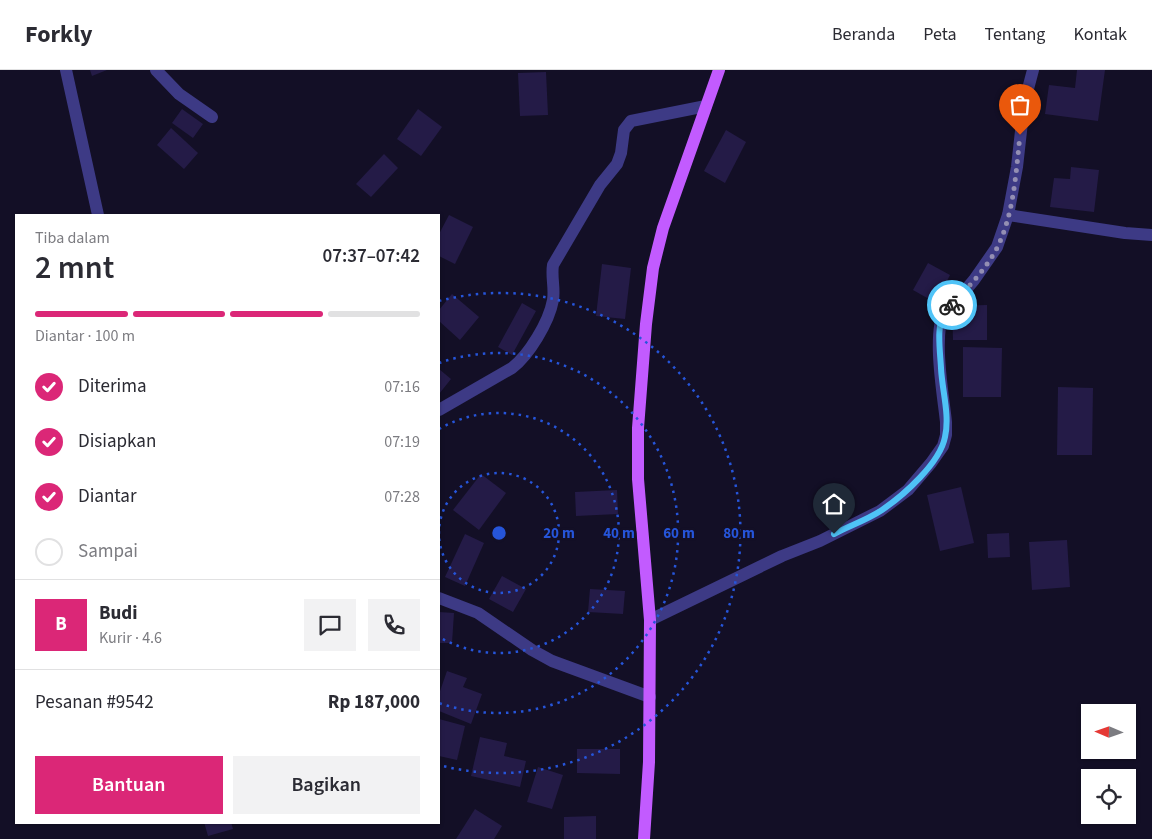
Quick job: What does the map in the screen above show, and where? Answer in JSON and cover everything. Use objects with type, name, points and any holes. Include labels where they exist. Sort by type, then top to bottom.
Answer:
[{"type":"main road","points":[[644,839],[649,762],[650,620],[638,471],[638,428],[646,324],[653,268],[663,228],[719,70]]},
{"type":"street","points":[[66,70],[98,214]]},
{"type":"street","points":[[156,70],[179,94],[212,117]]},
{"type":"street","points":[[650,620],[880,511],[908,490],[943,446],[946,435],[946,422],[939,343],[941,316],[945,308],[952,306],[974,280],[997,248],[1008,215],[1017,167],[1024,104],[1033,70]]},
{"type":"street","points":[[440,409],[512,368],[530,351],[550,311],[553,300],[551,275],[553,265],[600,185],[617,164],[621,153],[624,130],[627,125],[631,121],[706,106]]},
{"type":"street","points":[[1008,215],[1125,233],[1152,235]]},
{"type":"street","points":[[440,598],[478,613],[532,650],[552,661],[650,697]]},
{"type":"building","points":[[90,70],[107,70],[92,76]]},
{"type":"building","points":[[1077,70],[1105,70],[1098,121],[1045,114],[1049,85],[1075,88]]},
{"type":"building","points":[[546,72],[548,115],[520,116],[518,73]]},
{"type":"building","points":[[182,109],[203,124],[193,138],[172,123]]},
{"type":"building","points":[[418,109],[442,127],[421,156],[397,139]]},
{"type":"building","points":[[171,128],[198,153],[184,169],[157,145]]},
{"type":"building","points":[[726,130],[746,142],[725,183],[704,171]]},
{"type":"building","points":[[384,154],[398,168],[371,197],[356,184]]},
{"type":"building","points":[[1071,167],[1099,170],[1094,212],[1050,207],[1054,178],[1070,179]]},
{"type":"building","points":[[449,215],[473,227],[455,264],[440,256],[440,232]]},
{"type":"building","points":[[928,263],[950,275],[936,303],[913,290]]},
{"type":"building","points":[[602,264],[631,268],[625,319],[596,316]]},
{"type":"building","points":[[452,294],[479,317],[460,340],[440,322],[440,309]]},
{"type":"building","points":[[522,303],[536,311],[512,355],[498,347]]},
{"type":"building","points":[[987,305],[987,340],[953,340],[952,306]]},
{"type":"building","points":[[963,347],[1002,348],[1001,397],[963,397]]},
{"type":"building","points":[[440,370],[451,379],[440,393]]},
{"type":"building","points":[[1058,387],[1093,388],[1092,455],[1057,455]]},
{"type":"building","points":[[481,474],[506,493],[479,530],[453,510]]},
{"type":"building","points":[[961,487],[974,543],[940,551],[927,495]]},
{"type":"building","points":[[617,490],[618,514],[576,516],[575,492]]},
{"type":"building","points":[[1009,533],[1010,557],[988,558],[987,534]]},
{"type":"building","points":[[465,534],[484,543],[465,586],[445,577]]},
{"type":"building","points":[[1067,540],[1070,587],[1032,590],[1029,542]]},
{"type":"building","points":[[502,576],[526,589],[513,612],[489,599]]},
{"type":"building","points":[[590,589],[625,591],[623,614],[588,612]]},
{"type":"building","points":[[440,612],[454,613],[452,643],[440,643]]},
{"type":"building","points":[[447,671],[467,678],[463,687],[482,694],[471,724],[440,711],[440,691]]},
{"type":"building","points":[[440,719],[465,726],[457,760],[440,756]]},
{"type":"building","points":[[480,737],[507,743],[504,756],[526,761],[520,787],[471,776]]},
{"type":"building","points":[[577,749],[620,749],[620,774],[577,773]]},
{"type":"building","points":[[538,767],[563,775],[552,809],[527,802]]},
{"type":"building","points":[[475,809],[502,826],[494,839],[456,839]]},
{"type":"building","points":[[596,816],[596,839],[564,839],[564,817]]},
{"type":"building","points":[[205,824],[232,824],[233,829],[208,836]]},
{"type":"way so far","points":[[952,305],[974,280],[997,248],[1008,215],[1017,167],[1020,135]]},
{"type":"route","points":[[834,534],[880,511],[908,490],[943,446],[946,435],[946,422],[939,343],[940,327],[941,316],[945,308],[952,305]]}]
